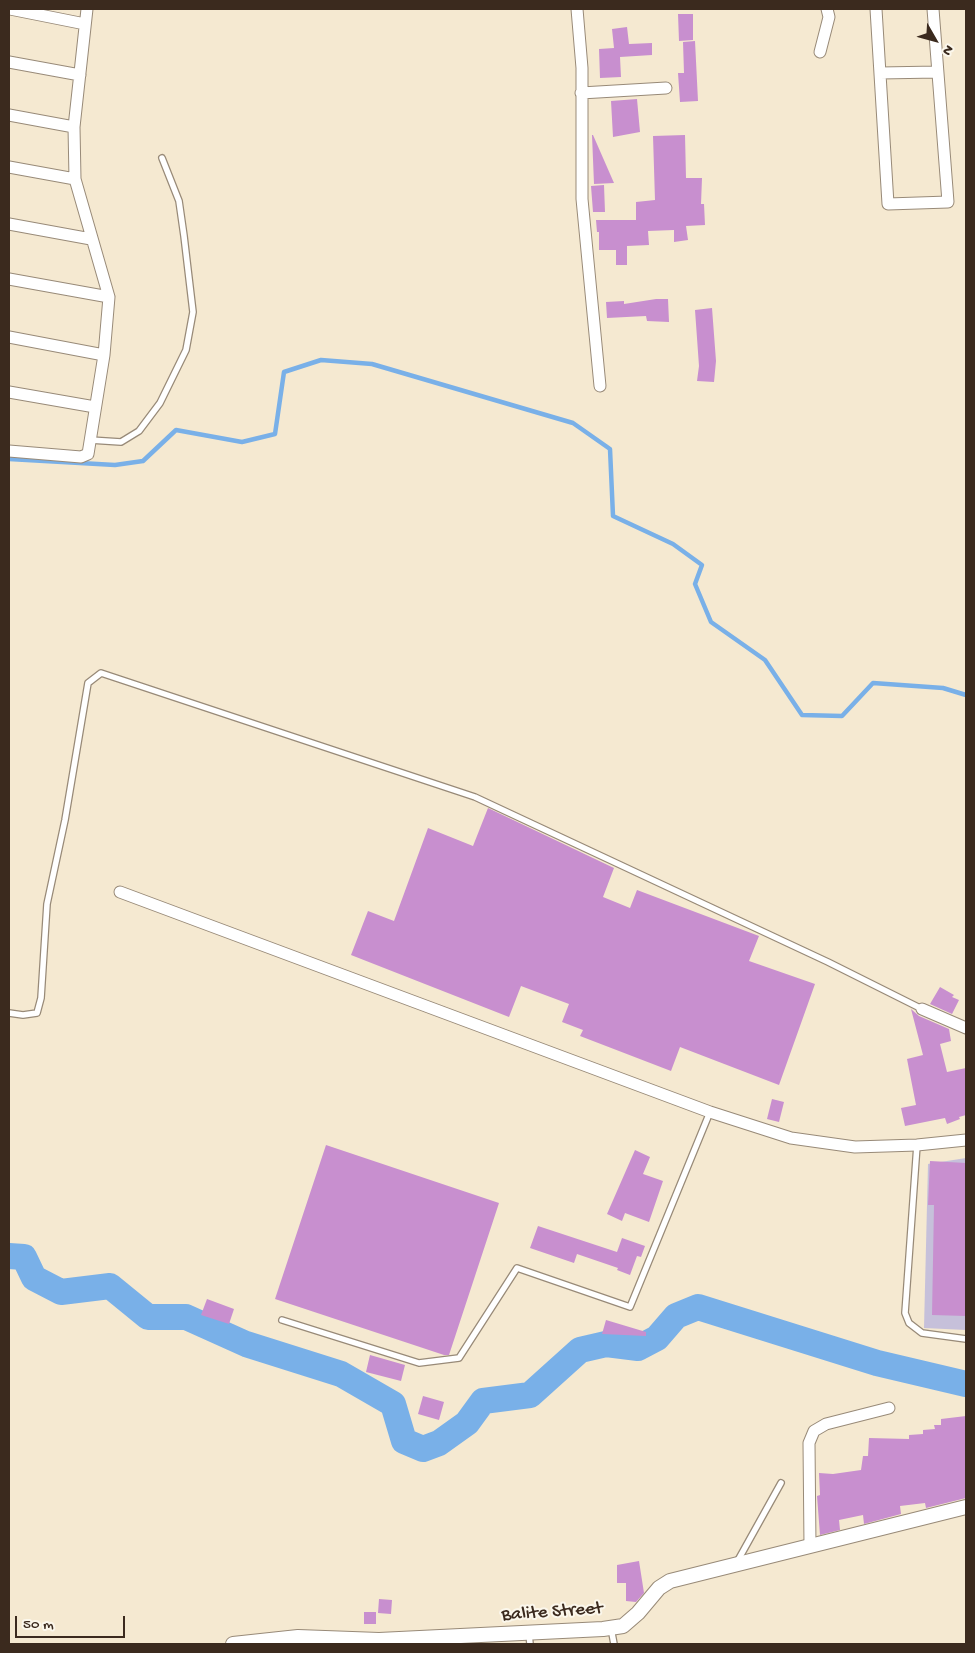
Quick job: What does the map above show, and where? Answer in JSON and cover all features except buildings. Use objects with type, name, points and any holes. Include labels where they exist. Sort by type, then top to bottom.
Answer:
[{"type":"street","points":[[10,9],[85,24]]},
{"type":"street","points":[[9,451],[83,457],[88,454],[104,355],[109,297],[75,179],[74,127],[87,9]]},
{"type":"street","points":[[576,9],[582,68],[582,199],[600,386]]},
{"type":"street","points":[[820,52],[829,17],[827,9]]},
{"type":"street","points":[[876,9],[888,204],[948,202],[933,9]]},
{"type":"street","points":[[9,62],[80,75]]},
{"type":"street","points":[[880,73],[938,72]]},
{"type":"street","points":[[581,93],[666,88]]},
{"type":"street","points":[[9,115],[74,127]]},
{"type":"street","points":[[9,167],[75,179]]},
{"type":"street","points":[[9,224],[91,239]]},
{"type":"street","points":[[9,279],[109,297]]},
{"type":"street","points":[[9,337],[104,355]]},
{"type":"street","points":[[9,392],[95,407]]},
{"type":"street","points":[[120,892],[710,1112],[792,1138],[855,1146],[917,1145],[966,1140]]},
{"type":"street","points":[[922,1009],[966,1028]]},
{"type":"street","points":[[810,1546],[809,1442],[814,1431],[826,1424],[889,1408]]},
{"type":"street","name":"Balite Street","points":[[233,1644],[298,1637],[378,1642],[530,1639],[623,1626],[638,1613],[659,1588],[670,1581],[966,1507]]},
{"type":"lane","points":[[90,440],[121,442],[139,431],[160,403],[186,350],[193,312],[184,236],[179,201],[162,158]]},
{"type":"lane","points":[[9,1013],[23,1015],[37,1013],[41,998],[47,904],[65,820],[88,683],[101,673],[475,797],[828,962],[922,1009]]},
{"type":"lane","points":[[282,1320],[418,1363],[459,1358],[516,1268],[630,1307],[710,1112]]},
{"type":"lane","points":[[917,1145],[905,1313],[908,1324],[922,1333],[966,1340]]},
{"type":"lane","points":[[736,1565],[781,1484]]},
{"type":"lane","points":[[611,1628],[614,1644]]},
{"type":"shaded area","points":[[966,1158],[966,1330],[924,1328],[928,1164]]},
{"type":"waterway","points":[[9,459],[115,465],[143,461],[176,430],[242,442],[275,434],[284,372],[321,360],[372,364],[573,423],[610,449],[613,516],[673,544],[702,565],[695,584],[711,622],[765,660],[802,715],[842,716],[873,683],[943,688],[966,695]]},
{"type":"waterway","points":[[9,1256],[24,1257],[34,1278],[61,1292],[110,1286],[148,1317],[186,1317],[246,1344],[341,1374],[393,1404],[404,1441],[423,1449],[439,1443],[467,1423],[483,1401],[530,1395],[580,1350],[606,1344],[638,1348],[657,1338],[676,1316],[698,1307],[877,1363],[966,1384]]}]
